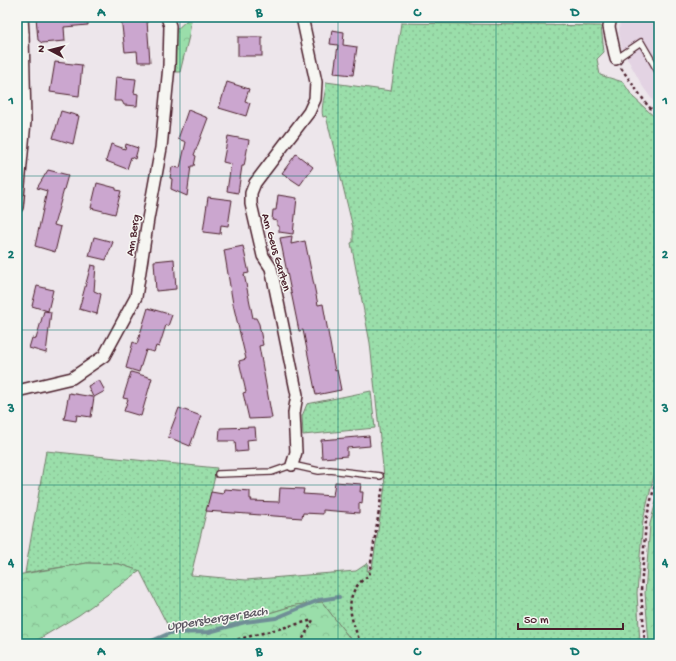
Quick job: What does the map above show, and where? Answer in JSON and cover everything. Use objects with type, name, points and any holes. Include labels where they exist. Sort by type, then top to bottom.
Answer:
[{"type":"street","points":[[17,207],[25,121],[20,35],[22,17]]},
{"type":"street","name":"Am Berg","points":[[17,392],[72,378],[104,356],[136,297],[161,148],[169,66],[170,26],[167,17]]},
{"type":"street","name":"Am Geus Garten","points":[[292,465],[296,452],[294,413],[297,395],[271,268],[263,256],[251,204],[251,193],[255,184],[308,112],[315,99],[316,82],[302,17]]},
{"type":"street","points":[[611,17],[609,27],[616,59]]},
{"type":"lane","points":[[616,59],[641,42],[659,73]]},
{"type":"lane","points":[[218,474],[272,472],[292,465],[319,471],[330,470],[380,476]]},
{"type":"path","points":[[616,59],[629,82],[648,106],[659,116]]},
{"type":"path","points":[[645,644],[641,591],[646,520],[659,469]]},
{"type":"path","points":[[361,644],[353,623],[350,603],[352,594],[361,581],[369,575],[383,481],[380,476]]},
{"type":"path","points":[[220,644],[313,620],[300,644]]},
{"type":"shaded area","points":[[620,17],[659,17],[659,109],[643,87],[622,49],[619,33]]},
{"type":"green space","points":[[187,20],[191,20],[189,36],[180,72],[175,72],[175,31]]},
{"type":"green space","points":[[401,23],[601,26],[604,52],[597,59],[600,75],[623,82],[633,97],[659,121],[659,456],[643,520],[637,593],[640,644],[354,644],[322,602],[296,605],[266,614],[171,632],[140,571],[119,564],[87,563],[25,573],[46,451],[217,468],[191,575],[246,580],[356,571],[368,563],[367,571],[372,568],[385,486],[370,343],[351,243],[353,242],[353,228],[326,116],[323,117],[322,109],[326,82],[391,91]]},
{"type":"green space","points":[[371,391],[375,428],[303,435],[302,416],[307,404]]},
{"type":"green space","points":[[659,490],[659,644],[649,644],[645,593],[650,524]]},
{"type":"green space","points":[[87,563],[119,564],[140,571],[79,615],[39,639],[28,644],[17,644],[17,575]]},
{"type":"green space","points":[[322,602],[354,644],[142,644],[171,632],[266,614],[296,605]]},
{"type":"building","points":[[36,17],[88,17],[88,25],[64,27],[65,41],[42,43],[38,40]]},
{"type":"building","points":[[121,17],[139,17],[140,21],[147,21],[150,62],[138,62],[137,51],[125,52]]},
{"type":"building","points":[[332,30],[344,32],[343,45],[357,47],[353,75],[334,73],[338,45],[330,44]]},
{"type":"building","points":[[238,37],[262,37],[262,56],[238,56]]},
{"type":"building","points":[[55,62],[82,65],[79,96],[50,92]]},
{"type":"building","points":[[116,77],[136,79],[134,93],[138,94],[137,106],[124,105],[122,101],[114,101]]},
{"type":"building","points":[[227,82],[249,89],[245,101],[250,103],[246,116],[219,108]]},
{"type":"building","points":[[188,110],[208,118],[194,155],[196,156],[194,166],[191,166],[187,196],[171,189],[172,179],[170,178],[172,167],[180,168],[186,142],[178,139]]},
{"type":"building","points":[[61,111],[79,116],[73,144],[53,138]]},
{"type":"building","points":[[228,136],[249,140],[244,166],[242,166],[238,193],[227,191],[231,164],[223,162]]},
{"type":"building","points":[[111,144],[125,149],[126,144],[138,148],[135,159],[131,157],[127,169],[106,161]]},
{"type":"building","points":[[296,154],[313,167],[300,185],[282,173]]},
{"type":"building","points":[[48,170],[68,175],[54,225],[61,227],[55,252],[35,246],[47,191],[37,188]]},
{"type":"building","points":[[97,183],[116,188],[116,190],[121,191],[115,214],[91,208]]},
{"type":"building","points":[[278,195],[297,198],[293,234],[279,232],[277,221],[272,220],[273,210],[276,210]]},
{"type":"building","points":[[208,197],[232,200],[228,226],[221,225],[220,234],[203,232]]},
{"type":"building","points":[[292,236],[291,244],[305,241],[318,305],[323,304],[335,371],[337,370],[341,390],[316,395],[303,330],[299,331],[280,238]]},
{"type":"building","points":[[94,237],[113,242],[106,260],[89,256]]},
{"type":"building","points":[[243,246],[249,273],[244,274],[253,318],[256,318],[259,324],[263,345],[259,346],[272,418],[249,419],[243,393],[246,392],[239,361],[246,359],[233,304],[224,250]]},
{"type":"building","points":[[174,259],[176,289],[156,291],[154,261]]},
{"type":"building","points":[[91,265],[96,266],[94,291],[101,294],[97,314],[79,309]]},
{"type":"building","points":[[37,286],[53,290],[48,311],[32,306]]},
{"type":"building","points":[[148,308],[172,315],[168,326],[166,325],[159,347],[156,346],[154,352],[146,350],[139,372],[126,368],[133,342],[137,344]]},
{"type":"building","points":[[44,311],[51,312],[46,353],[29,348],[32,338],[36,339]]},
{"type":"building","points":[[131,372],[152,378],[141,416],[124,411],[128,399],[123,398]]},
{"type":"building","points":[[99,380],[105,391],[94,397],[91,417],[77,415],[76,421],[64,419],[69,393],[93,397],[88,386]]},
{"type":"building","points":[[179,408],[201,416],[190,446],[168,437]]},
{"type":"building","points":[[255,427],[256,439],[247,440],[248,451],[236,452],[235,441],[219,441],[220,428]]},
{"type":"building","points":[[369,436],[370,446],[347,448],[347,456],[322,458],[321,440]]},
{"type":"building","points":[[335,482],[361,484],[360,492],[363,492],[362,504],[359,503],[359,513],[323,510],[323,514],[303,513],[302,518],[206,511],[211,492],[223,494],[224,489],[250,491],[251,501],[279,502],[280,488],[304,489],[303,494],[333,496]]},
{"type":"waterway","name":"Uppersberger Bach","points":[[145,644],[170,633],[209,632],[245,622],[276,618],[319,600],[339,597]]}]
